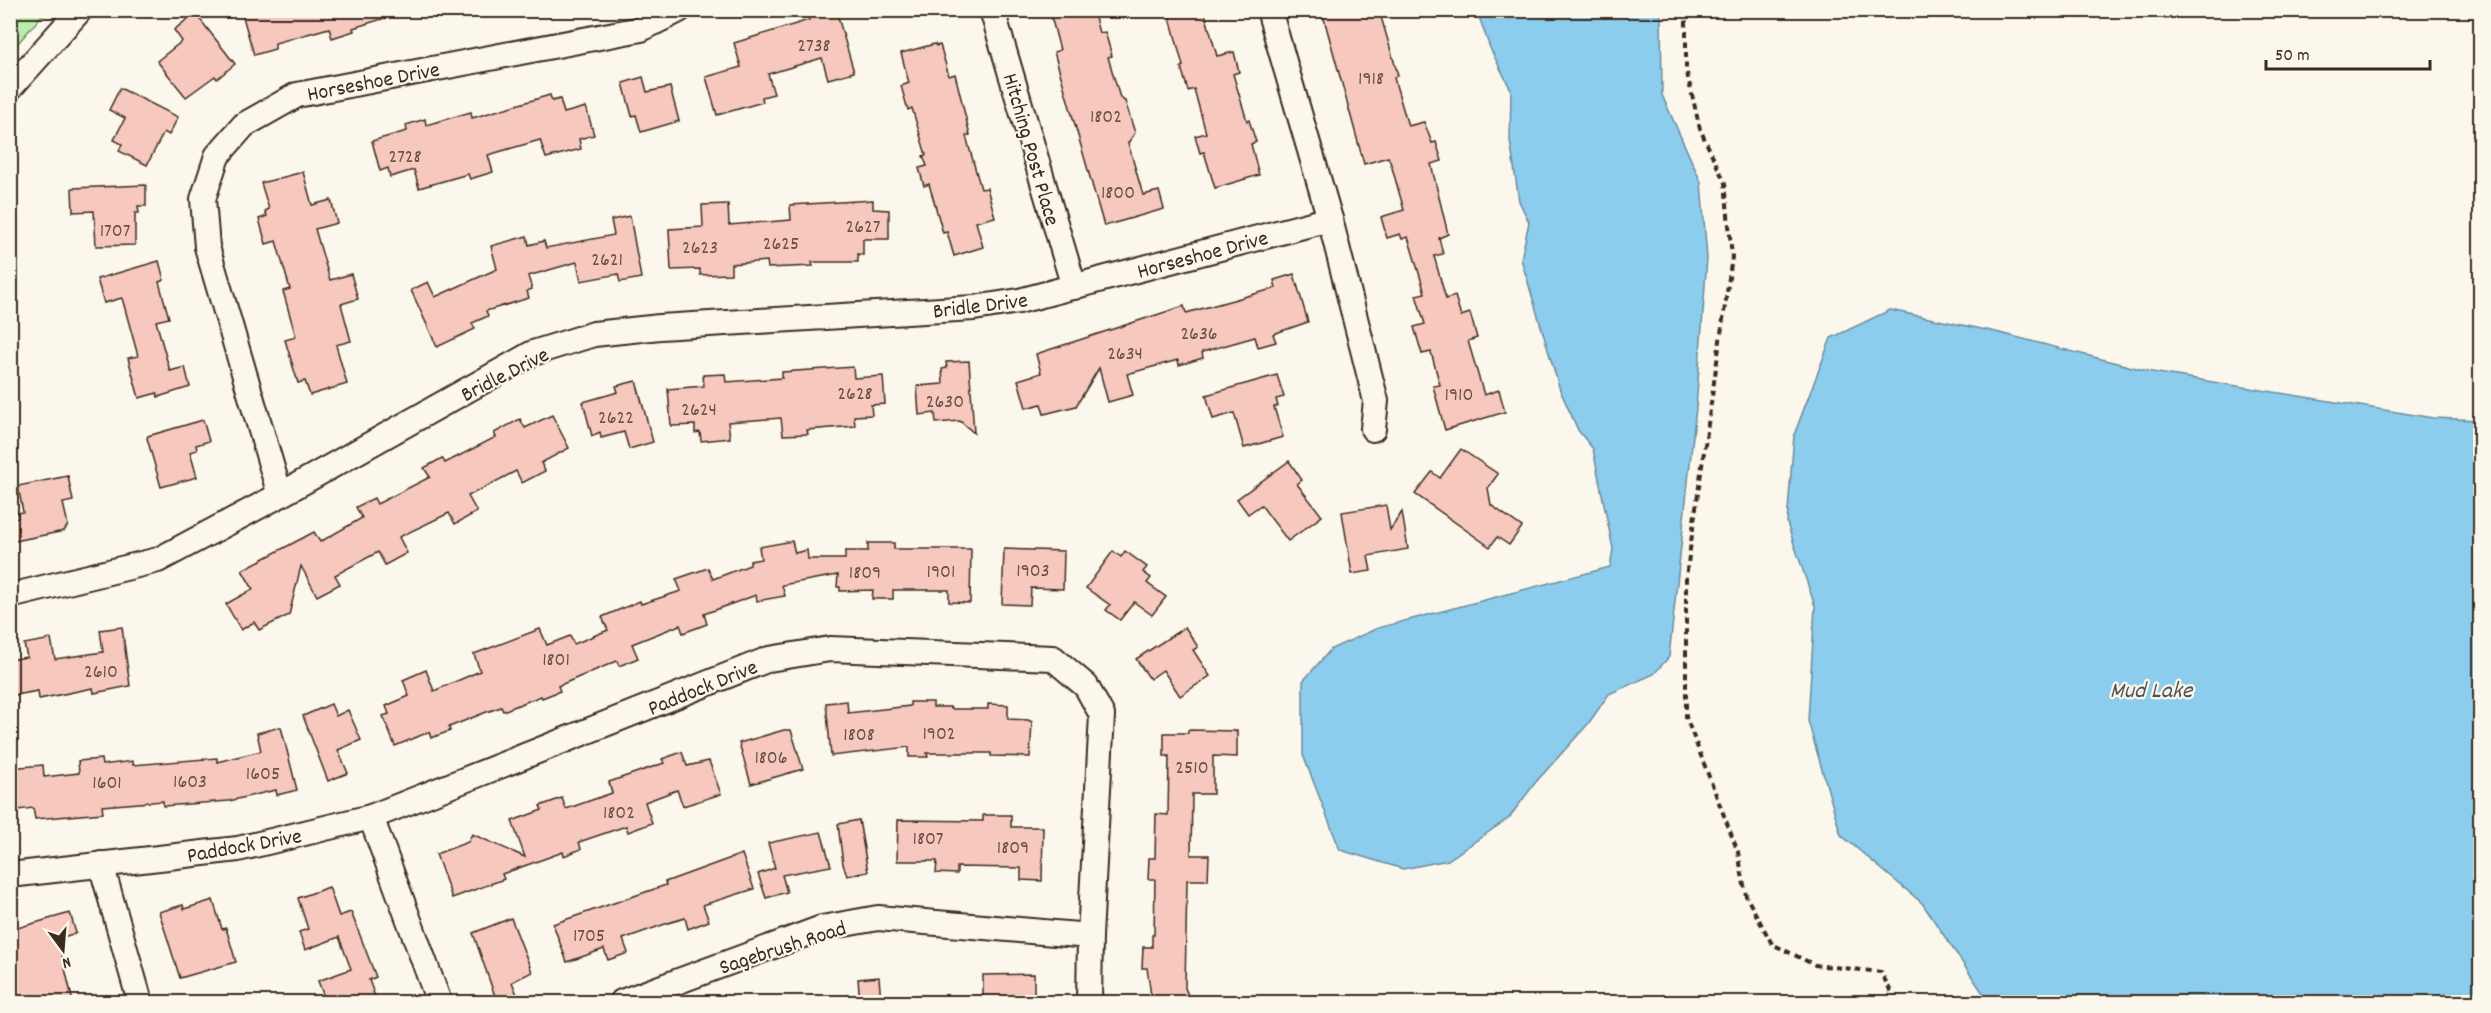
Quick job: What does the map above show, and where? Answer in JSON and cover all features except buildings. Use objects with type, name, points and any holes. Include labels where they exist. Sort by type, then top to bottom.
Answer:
[{"type":"street","points":[[10,88],[80,10]]},
{"type":"street","name":"Horseshoe Drive","points":[[280,495],[207,247],[202,199],[217,156],[244,125],[297,95],[641,28],[679,10]]},
{"type":"street","name":"Hitching Post Place","points":[[992,10],[1074,287]]},
{"type":"street","points":[[1269,10],[1330,219],[1376,401],[1373,429]]},
{"type":"street","name":"Horseshoe Drive","points":[[1074,287],[1330,219]]},
{"type":"street","name":"Bridle Drive","points":[[10,596],[158,560],[280,495],[533,353],[594,334],[660,327],[974,308],[1019,301],[1074,287]]},
{"type":"street","name":"Paddock Drive","points":[[10,874],[238,849],[370,817],[769,659],[830,648],[1053,658],[1086,686],[1102,715],[1090,936],[1089,1002]]},
{"type":"street","points":[[370,817],[439,1002]]},
{"type":"street","points":[[101,864],[140,1002]]},
{"type":"street","name":"Sagebrush Road","points":[[622,1002],[822,928],[878,918],[1090,936]]},
{"type":"path","points":[[1686,10],[1686,69],[1700,129],[1725,183],[1732,257],[1686,577],[1686,717],[1738,852],[1746,896],[1772,944],[1815,965],[1881,972],[1896,1002]]},
{"type":"green space","points":[[10,11],[46,11],[11,51]]},
{"type":"water","points":[[1477,11],[1661,11],[1662,95],[1701,182],[1707,258],[1696,408],[1669,657],[1654,674],[1609,694],[1588,724],[1535,783],[1509,818],[1448,860],[1403,869],[1340,850],[1303,755],[1303,681],[1331,649],[1378,628],[1610,567],[1613,549],[1593,449],[1578,430],[1560,390],[1521,259],[1529,222],[1519,201],[1510,140],[1511,90],[1490,48]]},
{"type":"water","name":"Mud Lake","points":[[1890,310],[1996,332],[2152,372],[2433,418],[2480,420],[2480,1002],[1989,1002],[1922,903],[1841,835],[1808,721],[1815,606],[1787,523],[1794,435],[1831,338]]}]
